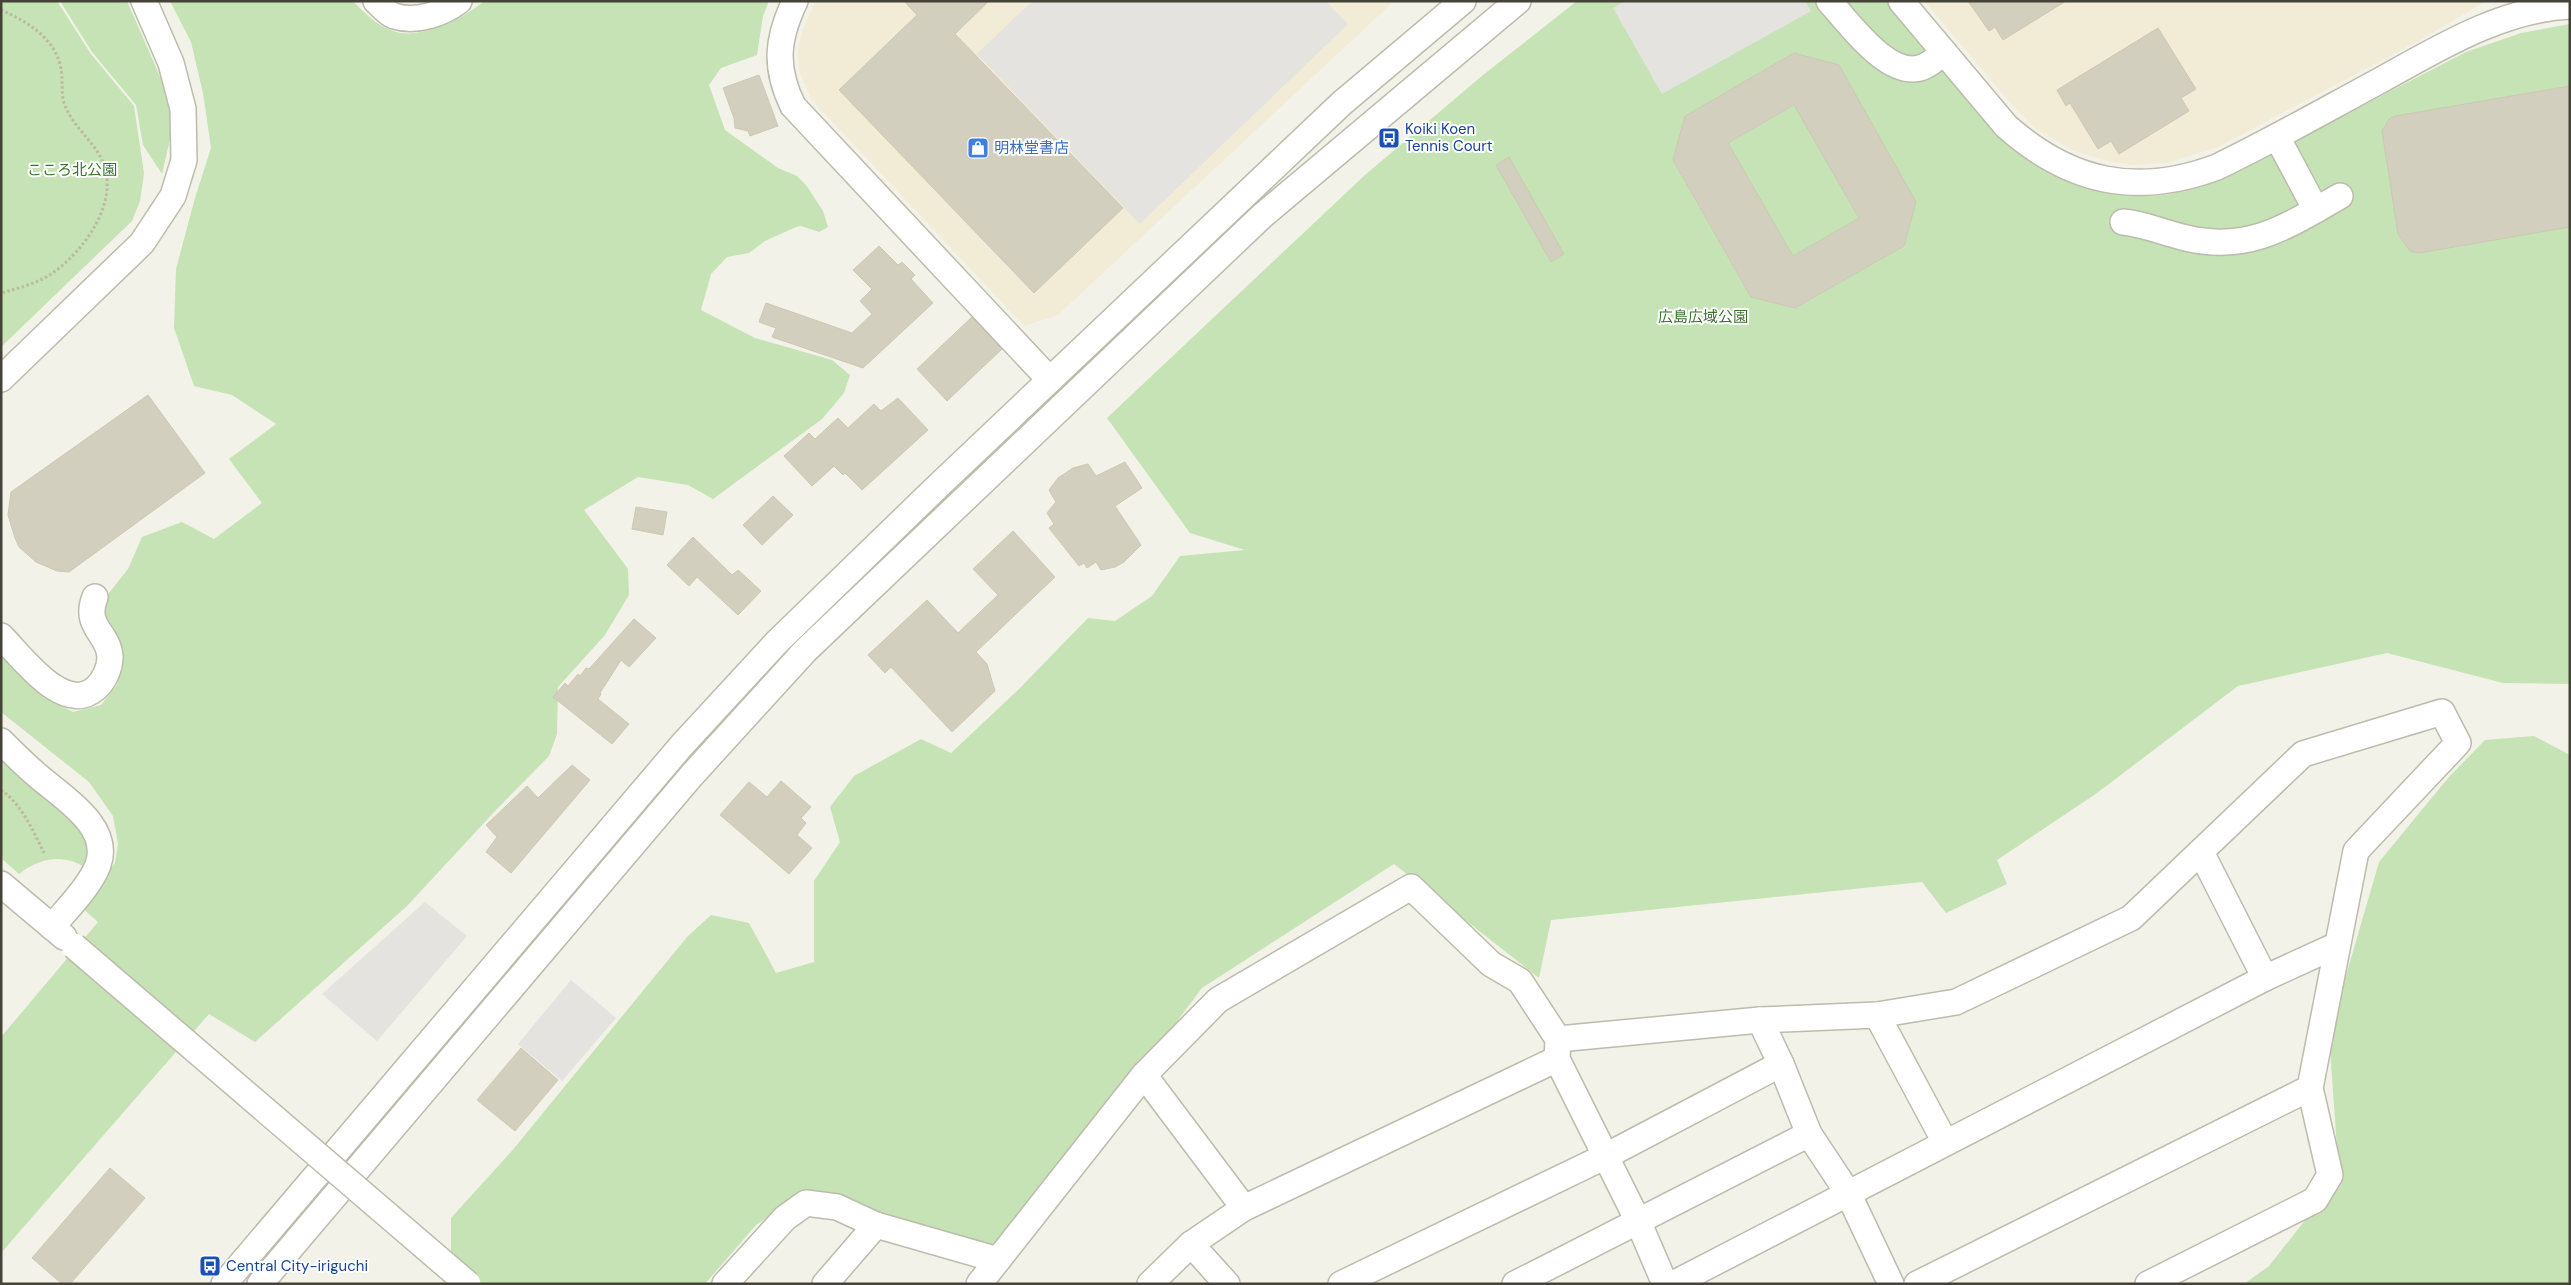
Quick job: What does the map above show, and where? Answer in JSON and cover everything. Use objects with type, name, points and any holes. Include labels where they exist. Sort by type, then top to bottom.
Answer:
[{"type":"street","points":[[1,379],[142,243],[173,196],[184,160],[183,109],[171,63],[144,1]]},
{"type":"street","points":[[376,1],[394,16],[422,18],[450,7],[459,1]]},
{"type":"street","points":[[794,1],[784,22],[780,53],[781,73],[792,106],[1050,380]]},
{"type":"street","points":[[224,1284],[726,697],[818,600],[1342,103],[1463,1]]},
{"type":"street","points":[[260,1284],[692,775],[805,651],[1262,216],[1490,10],[1518,1]]},
{"type":"street","points":[[1829,1],[1884,58],[1901,69],[1925,67],[1944,52]]},
{"type":"street","points":[[1901,1],[2006,126],[2024,143],[2064,167],[2101,180],[2145,184],[2194,176],[2217,167],[2449,43],[2494,23],[2557,4]]},
{"type":"street","points":[[2277,136],[2316,210]]},
{"type":"street","points":[[2123,222],[2143,224],[2186,238],[2229,242],[2251,240],[2271,233],[2340,196]]},
{"type":"street","points":[[1,636],[61,693],[76,697],[88,693],[100,684],[109,664],[108,649],[93,623],[91,614],[95,597]]},
{"type":"street","points":[[1150,1284],[1191,1244],[1244,1208],[1558,1049],[1760,1020],[1877,1015],[1956,1002],[2131,918],[2303,754],[2442,712],[2458,743],[2356,851],[2310,1088],[2330,1175],[2315,1200],[2148,1284]]},
{"type":"street","points":[[1,741],[82,814],[95,832],[100,843],[100,858],[93,874],[52,928]]},
{"type":"street","points":[[2201,852],[2265,978]]},
{"type":"street","points":[[1,884],[468,1284]]},
{"type":"street","points":[[978,1284],[1144,1075],[1218,1000],[1411,887],[1491,964],[1520,982],[1558,1049],[1606,1156],[1638,1221],[1665,1284]]},
{"type":"street","points":[[1672,1284],[2265,978],[2337,945]]},
{"type":"street","points":[[1877,1015],[1945,1142]]},
{"type":"street","points":[[1760,1020],[1781,1064],[1809,1134],[1848,1193],[1891,1284]]},
{"type":"street","points":[[1341,1284],[1606,1156],[1781,1064]]},
{"type":"street","points":[[1144,1075],[1244,1208]]},
{"type":"street","points":[[1917,1284],[2310,1088]]},
{"type":"street","points":[[1515,1284],[1809,1134]]},
{"type":"street","points":[[725,1284],[785,1218],[806,1202],[837,1207],[876,1225],[998,1260]]},
{"type":"street","points":[[825,1284],[876,1225]]},
{"type":"street","points":[[1191,1244],[1227,1284]]},
{"type":"path","points":[[1,10],[17,17],[37,30],[50,44],[61,67],[64,101],[71,120],[94,148],[106,171],[106,199],[96,225],[77,250],[54,272],[1,294]]},
{"type":"path","points":[[1,790],[8,794],[30,824],[44,853]]},
{"type":"shaded area","points":[[816,1],[1394,1],[1058,315],[1024,326],[811,99],[799,70],[798,50],[802,31]]},
{"type":"shaded area","points":[[1032,1],[1326,1],[1348,24],[1140,224],[977,54]]},
{"type":"shaded area","points":[[1625,1],[1805,1],[1811,11],[1662,94],[1613,8]]},
{"type":"shaded area","points":[[1924,1],[2486,1],[2422,39],[2218,147],[2167,163],[2131,165],[2111,162],[2074,151],[2036,129],[2011,104]]},
{"type":"shaded area","points":[[425,902],[467,936],[377,1041],[322,994]]},
{"type":"shaded area","points":[[571,980],[616,1018],[562,1081],[518,1044]]},
{"type":"green space","name":"こころ北公園","points":[[1,1],[57,1],[91,54],[134,106],[144,173],[140,201],[132,221],[1,347]]},
{"type":"green space","points":[[60,1],[127,1],[165,88],[173,126],[162,174],[143,145],[136,105],[92,52]]},
{"type":"green space","points":[[170,1],[353,1],[387,29],[401,33],[411,33],[433,29],[457,19],[484,1],[769,1],[763,16],[757,55],[721,68],[709,85],[725,130],[778,168],[797,176],[806,185],[823,211],[828,227],[819,232],[801,226],[796,227],[765,241],[749,253],[727,257],[711,274],[701,310],[755,338],[832,360],[850,375],[844,393],[822,419],[713,499],[688,485],[638,477],[584,510],[628,569],[629,595],[605,635],[558,687],[557,734],[549,756],[407,906],[255,1042],[209,1014],[1,1253],[1,1037],[98,922],[80,906],[115,863],[118,844],[113,816],[89,782],[1,712],[1,651],[47,699],[73,712],[101,705],[117,685],[122,665],[120,650],[101,614],[109,593],[128,569],[142,537],[182,522],[214,539],[262,503],[229,459],[276,424],[232,395],[194,386],[174,328],[176,269],[211,148],[203,93],[191,42]]},
{"type":"green space","name":"広島広域公園","points":[[1577,1],[1886,1],[1985,119],[2019,153],[2043,169],[2078,184],[2096,190],[2133,196],[2170,194],[2213,180],[2238,170],[2466,52],[2521,33],[2570,24],[2570,684],[2503,683],[2387,653],[2238,686],[2097,793],[1997,860],[2007,884],[1946,913],[1922,882],[1551,920],[1539,978],[1394,864],[1202,988],[1005,1250],[801,1197],[756,1225],[705,1284],[451,1284],[451,1218],[511,1152],[687,937],[711,915],[749,923],[776,973],[814,962],[814,881],[840,842],[830,807],[854,776],[921,739],[951,753],[1018,690],[1088,618],[1115,621],[1152,596],[1180,556],[1245,550],[1190,533],[1107,418],[1365,175],[1483,75]]},
{"type":"green space","points":[[2534,736],[2570,755],[2570,1284],[2244,1284],[2269,1266],[2339,1177],[2329,1034],[2379,862],[2448,778],[2485,740]]},
{"type":"green space","points":[[1,751],[91,838],[88,870],[80,864],[71,861],[53,859],[35,864],[19,874],[1,858]]},
{"type":"building","points":[[904,1],[989,1],[955,34],[1123,208],[1034,293],[839,90],[917,15]]},
{"type":"building","points":[[1968,1],[2066,1],[2003,40],[1995,27],[1989,31]]},
{"type":"building","points":[[2158,28],[2196,89],[2181,98],[2189,111],[2119,154],[2111,141],[2098,149],[2070,103],[2066,106],[2057,90]]},
{"type":"building","points":[[1794,53],[1839,65],[1916,202],[1904,246],[1795,308],[1751,297],[1673,160],[1685,116]],"holes":[[[1794,105],[1859,218],[1793,256],[1728,143]]]},
{"type":"building","points":[[759,75],[778,126],[750,136],[748,131],[735,128],[734,118],[723,88]]},
{"type":"building","points":[[2570,86],[2570,227],[2419,253],[2410,251],[2398,234],[2382,131],[2389,119],[2395,116]]},
{"type":"building","points":[[1509,157],[1564,254],[1551,262],[1496,165]]},
{"type":"building","points":[[879,246],[898,265],[902,262],[915,275],[911,279],[933,303],[863,368],[772,337],[776,328],[759,322],[766,303],[852,333],[872,314],[860,301],[872,289],[853,270]]},
{"type":"building","points":[[972,317],[1002,349],[947,401],[917,369]]},
{"type":"building","points":[[148,395],[205,473],[69,572],[57,571],[36,562],[19,547],[15,538],[8,515],[11,492]]},
{"type":"building","points":[[898,398],[928,430],[862,490],[845,473],[843,475],[834,466],[812,486],[784,456],[809,433],[815,439],[838,418],[848,428],[874,404],[881,411]]},
{"type":"building","points":[[1125,462],[1142,488],[1115,506],[1141,545],[1124,562],[1115,567],[1101,570],[1096,562],[1087,568],[1084,563],[1079,566],[1049,528],[1054,524],[1047,513],[1056,502],[1049,490],[1058,478],[1073,468],[1088,464],[1096,476]]},
{"type":"building","points":[[773,496],[793,515],[762,545],[743,525]]},
{"type":"building","points":[[636,507],[667,512],[663,535],[632,529]]},
{"type":"building","points":[[1013,531],[1055,577],[976,652],[987,664],[995,691],[952,732],[891,667],[885,673],[868,655],[927,600],[958,633],[998,595],[973,569]]},
{"type":"building","points":[[693,537],[732,575],[738,570],[761,591],[738,615],[697,577],[689,586],[667,565]]},
{"type":"building","points":[[634,619],[656,638],[629,667],[621,660],[600,693],[598,699],[629,724],[612,744],[553,697],[565,683],[568,686],[578,674],[580,676],[586,668],[589,669]]},
{"type":"building","points":[[572,765],[590,780],[511,873],[486,852],[497,837],[486,825],[527,786],[538,798]]},
{"type":"building","points":[[781,781],[811,807],[801,818],[806,823],[797,835],[812,848],[789,874],[720,815],[749,782],[767,797]]},
{"type":"building","points":[[521,1048],[558,1080],[515,1131],[477,1100]]},
{"type":"building","points":[[110,1168],[145,1198],[70,1284],[62,1284],[32,1258]]},
{"type":"place","name":"Koiki Koen Tennis Court","points":[[1389,138]]},
{"type":"place","name":"明林堂書店","points":[[978,148]]},
{"type":"place","name":"Central City-iriguchi","points":[[210,1266]]}]
